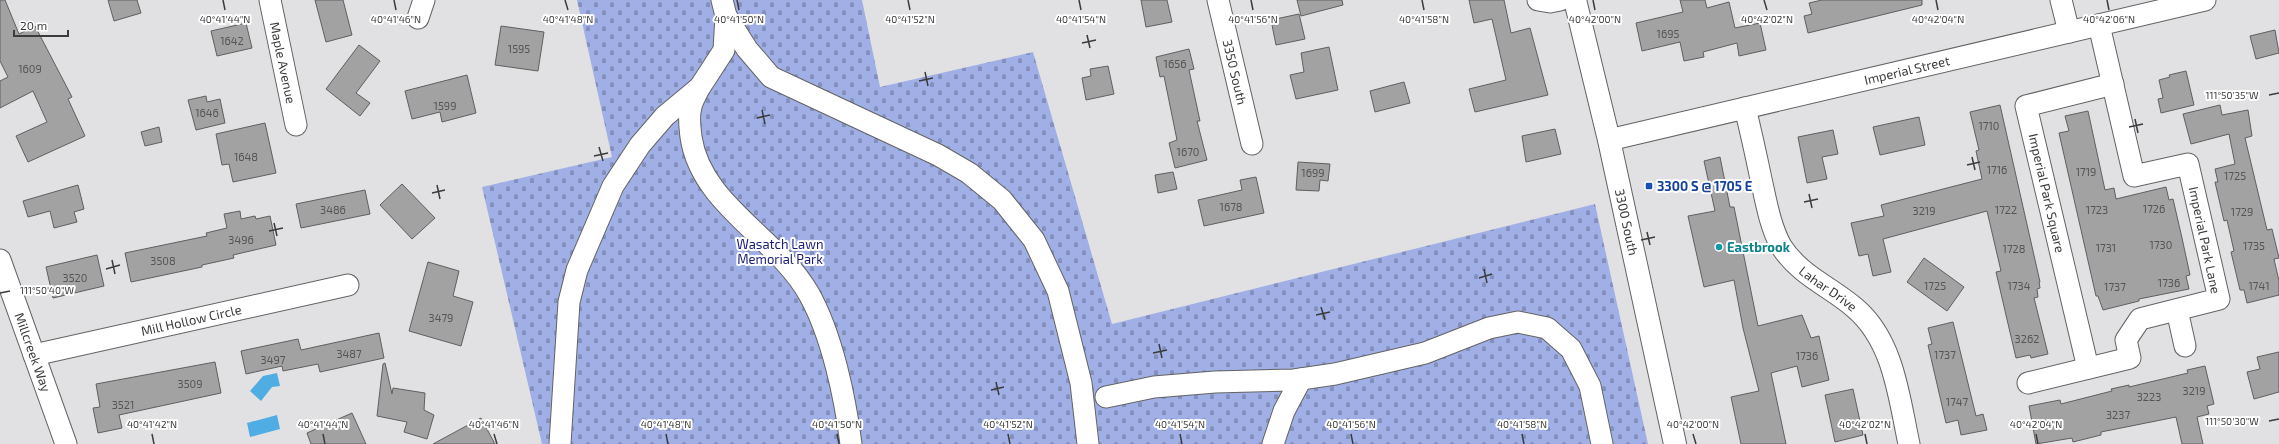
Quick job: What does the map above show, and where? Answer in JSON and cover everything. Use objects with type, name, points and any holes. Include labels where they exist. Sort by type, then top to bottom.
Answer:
[{"type":"main road","name":"3300 South","points":[[1575,0],[1609,140],[1675,444]]},
{"type":"street","name":"Maple Avenue","points":[[270,0],[296,125]]},
{"type":"street","name":"3350 South","points":[[1218,0],[1252,144]]},
{"type":"street","points":[[1538,0],[1550,2],[1560,0]]},
{"type":"street","points":[[2061,0],[2069,32]]},
{"type":"street","name":"Imperial Street","points":[[1609,140],[2205,0]]},
{"type":"street","points":[[724,8],[724,50],[700,87],[691,107],[689,124],[693,147],[702,173],[720,197],[789,265],[808,293],[825,325],[844,404],[851,444]]},
{"type":"street","points":[[724,8],[747,49],[771,77],[894,133],[938,155],[969,173],[1002,200],[1034,240],[1058,291],[1081,383],[1088,444]]},
{"type":"street","name":"Imperial Park Lane","points":[[2028,383],[2130,358],[2126,340],[2140,319],[2219,299],[2188,164],[2134,176],[2099,25]]},
{"type":"street","name":"Imperial Park Square","points":[[2088,368],[2026,106],[2113,84]]},
{"type":"street","points":[[560,444],[569,302],[577,270],[613,186],[640,145],[665,116],[700,87]]},
{"type":"street","name":"Lahar Drive","points":[[1745,108],[1769,214],[1781,246],[1798,267],[1856,308],[1873,328],[1885,349],[1894,376],[1909,444]]},
{"type":"street","name":"Millcreek Way","points":[[0,260],[66,444]]},
{"type":"street","name":"Mill Hollow Circle","points":[[34,355],[348,285]]},
{"type":"street","points":[[2177,310],[2185,346]]},
{"type":"street","points":[[1106,397],[1154,387],[1215,382],[1301,379],[1336,374],[1425,353],[1490,328],[1518,322],[1547,328],[1571,349],[1590,386],[1602,444]]},
{"type":"street","points":[[1273,444],[1284,411],[1301,379]]},
{"type":"green space","name":"Wasatch Lawn Memorial Park","points":[[577,0],[862,0],[880,87],[1033,52],[1112,324],[1595,204],[1648,444],[542,444],[482,187],[612,157]]},
{"type":"shaded area","points":[[277,373],[280,386],[272,387],[261,401],[250,391],[263,376]]},
{"type":"shaded area","points":[[277,415],[280,429],[250,437],[247,423]]},
{"type":"building","points":[[0,0],[5,0],[19,34],[35,26],[72,97],[68,99],[85,136],[28,162],[16,136],[47,122],[33,91],[0,108],[0,81],[8,77],[0,61]]},
{"type":"building","points":[[108,0],[137,0],[141,13],[114,21]]},
{"type":"building","points":[[315,0],[343,0],[352,35],[326,42]]},
{"type":"building","points":[[1141,0],[1167,0],[1172,22],[1146,27]]},
{"type":"building","points":[[1297,0],[1342,0],[1343,5],[1301,16]]},
{"type":"building","points":[[1469,0],[1504,0],[1511,33],[1530,28],[1548,95],[1475,112],[1469,89],[1506,80],[1492,19],[1474,23]]},
{"type":"building","points":[[1680,0],[1705,0],[1707,8],[1729,2],[1735,28],[1760,23],[1766,50],[1739,56],[1737,43],[1703,52],[1704,57],[1684,61],[1680,42],[1642,51],[1636,23],[1683,12]]},
{"type":"building","points":[[1822,0],[1922,0],[1922,5],[1808,33],[1804,16],[1812,14],[1809,3]]},
{"type":"building","points":[[1299,14],[1305,39],[1276,45],[1271,20]]},
{"type":"building","points":[[246,23],[252,48],[217,56],[211,31]]},
{"type":"building","points":[[501,26],[544,32],[538,71],[495,65]]},
{"type":"building","points":[[2275,30],[2279,53],[2256,59],[2250,36]]},
{"type":"building","points":[[359,45],[380,61],[356,93],[370,103],[360,116],[326,89]]},
{"type":"building","points":[[1329,47],[1338,90],[1296,99],[1290,75],[1304,72],[1301,53]]},
{"type":"building","points":[[1189,49],[1194,69],[1189,70],[1200,121],[1197,121],[1207,160],[1175,168],[1169,143],[1177,140],[1164,76],[1160,77],[1156,57]]},
{"type":"building","points":[[1108,66],[1114,94],[1086,100],[1082,78],[1091,76],[1090,69]]},
{"type":"building","points":[[2186,71],[2194,105],[2161,113],[2158,99],[2163,98],[2159,80],[2170,77],[2169,75]]},
{"type":"building","points":[[467,75],[476,113],[442,122],[440,112],[412,119],[405,91]]},
{"type":"building","points":[[1404,82],[1410,103],[1375,112],[1370,91]]},
{"type":"building","points":[[206,96],[207,102],[220,99],[225,123],[196,130],[188,100]]},
{"type":"building","points":[[2000,105],[2040,282],[2040,288],[2037,289],[2038,297],[2034,298],[2048,354],[2031,358],[2030,355],[2016,358],[1996,272],[2001,271],[1987,211],[1883,239],[1891,272],[1873,276],[1868,254],[1859,256],[1851,223],[1884,216],[1881,205],[1982,179],[1976,151],[1979,150],[1970,112]]},
{"type":"building","points":[[2220,105],[2222,115],[2248,110],[2252,136],[2245,138],[2267,230],[2272,229],[2279,258],[2274,259],[2279,281],[2279,295],[2247,303],[2244,290],[2240,290],[2231,252],[2234,251],[2227,220],[2224,221],[2215,182],[2218,182],[2215,169],[2235,164],[2229,134],[2191,144],[2183,114]]},
{"type":"building","points":[[2088,111],[2105,190],[2114,188],[2116,199],[2166,187],[2169,200],[2173,199],[2190,275],[2186,276],[2189,289],[2139,299],[2139,301],[2103,310],[2098,296],[2096,296],[2059,133],[2069,131],[2065,116]]},
{"type":"building","points":[[1919,117],[1925,145],[1880,155],[1873,127]]},
{"type":"building","points":[[265,123],[276,173],[233,182],[229,164],[222,165],[216,134]]},
{"type":"building","points":[[159,127],[162,142],[145,146],[141,132]]},
{"type":"building","points":[[1555,129],[1561,154],[1526,162],[1522,136]]},
{"type":"building","points":[[1833,130],[1838,154],[1822,157],[1827,179],[1807,183],[1798,137]]},
{"type":"building","points":[[1720,157],[1730,207],[1734,207],[1758,326],[1802,315],[1811,338],[1819,336],[1829,380],[1802,387],[1797,366],[1771,373],[1786,444],[1741,444],[1731,397],[1759,391],[1743,328],[1734,280],[1704,287],[1688,216],[1715,211],[1704,161]]},
{"type":"building","points":[[1298,162],[1330,164],[1328,181],[1320,180],[1319,191],[1296,190]]},
{"type":"building","points":[[1173,172],[1177,189],[1158,193],[1155,175]]},
{"type":"building","points":[[1256,177],[1264,213],[1204,226],[1198,200],[1242,190],[1240,180]]},
{"type":"building","points":[[402,184],[435,218],[412,239],[380,205]]},
{"type":"building","points":[[78,185],[84,209],[74,212],[77,222],[54,228],[50,211],[28,217],[23,201]]},
{"type":"building","points":[[365,190],[370,214],[301,228],[296,204]]},
{"type":"building","points":[[240,211],[241,219],[255,216],[256,219],[270,216],[276,245],[233,255],[234,258],[202,265],[202,267],[131,282],[125,253],[207,236],[206,233],[227,228],[224,214]]},
{"type":"building","points":[[97,255],[104,286],[53,298],[46,267]]},
{"type":"building","points":[[1924,258],[1964,287],[1947,311],[1907,282]]},
{"type":"building","points":[[428,262],[459,271],[453,296],[473,302],[461,346],[409,331]]},
{"type":"building","points":[[1953,322],[1976,416],[1983,414],[1987,430],[1961,435],[1958,420],[1946,423],[1928,345],[1932,344],[1928,328]]},
{"type":"building","points":[[379,333],[384,358],[320,372],[318,364],[283,371],[282,366],[246,374],[241,351],[298,339],[301,350]]},
{"type":"building","points":[[2279,352],[2279,392],[2254,399],[2247,372],[2260,369],[2257,357]]},
{"type":"building","points":[[215,362],[221,393],[119,415],[122,428],[98,433],[93,408],[100,407],[96,384]]},
{"type":"building","points":[[385,363],[392,394],[393,388],[425,393],[424,410],[434,415],[427,439],[404,432],[407,422],[377,416],[383,364]]},
{"type":"building","points":[[2205,366],[2214,404],[2207,406],[2209,414],[2197,417],[2203,444],[2182,444],[2176,417],[2101,432],[2101,435],[2073,442],[2072,438],[2036,444],[2029,406],[2060,400],[2061,404],[2112,391],[2111,389],[2129,385],[2129,387],[2188,373],[2187,370]]},
{"type":"building","points":[[1853,389],[1863,435],[1835,442],[1825,395]]},
{"type":"building","points":[[352,413],[366,444],[311,444],[307,433]]},
{"type":"building","points":[[481,418],[495,444],[433,444]]},
{"type":"place","name":"3300 S @ 1705 E","points":[[1649,186]]},
{"type":"place","name":"Eastbrook","points":[[1719,247]]}]
